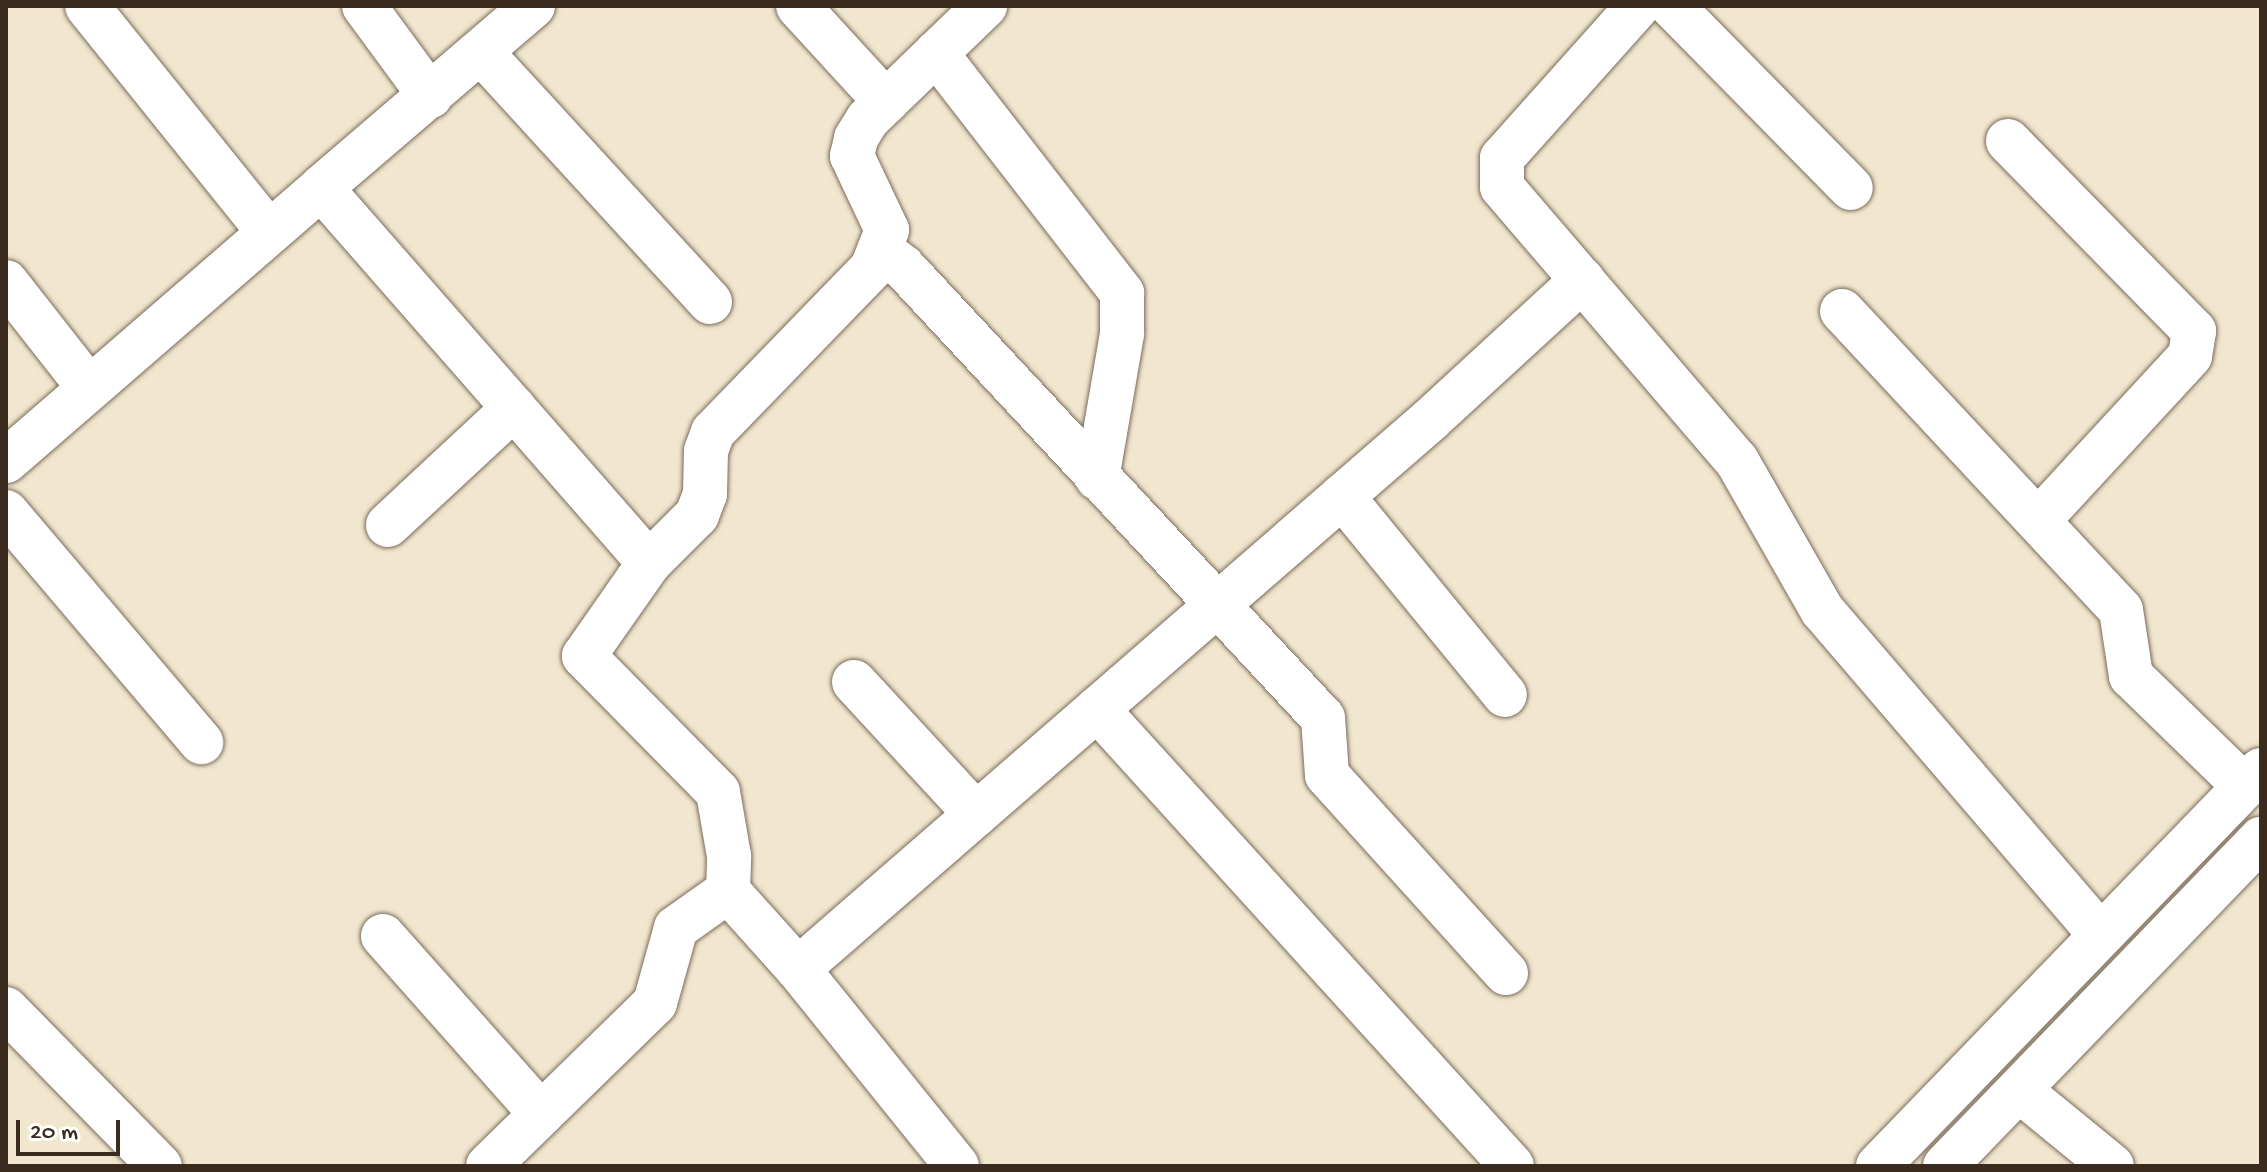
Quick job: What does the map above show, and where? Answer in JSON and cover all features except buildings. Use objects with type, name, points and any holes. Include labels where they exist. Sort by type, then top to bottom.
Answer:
[{"type":"main road","points":[[87,6],[269,232]]},
{"type":"main road","points":[[364,6],[430,96]]},
{"type":"main road","points":[[6,461],[533,6]]},
{"type":"main road","points":[[798,6],[886,102]]},
{"type":"main road","points":[[957,1166],[798,969],[728,891],[726,829],[718,792],[584,656],[649,563],[697,515],[705,494],[706,451],[713,432],[872,268],[882,251],[887,230],[852,156],[856,138],[886,102],[985,6]]},
{"type":"main road","points":[[1638,6],[1502,158],[1502,187],[1737,461],[1822,610],[2101,935]]},
{"type":"main road","points":[[1672,6],[1851,188]]},
{"type":"main road","points":[[481,52],[710,302]]},
{"type":"main road","points":[[936,53],[1122,293],[1122,334],[1097,478]]},
{"type":"main road","points":[[2008,141],[2194,331],[2190,356],[2038,521]]},
{"type":"main road","points":[[321,188],[649,563]]},
{"type":"main road","points":[[882,251],[903,267],[1216,607],[1323,718],[1323,759],[1337,788],[1506,973]]},
{"type":"main road","points":[[798,969],[1216,607],[1582,280]]},
{"type":"main road","points":[[6,282],[89,388]]},
{"type":"main road","points":[[1842,311],[2121,610],[2131,676],[2253,779],[1878,1166]]},
{"type":"main road","points":[[388,525],[514,408]]},
{"type":"main road","points":[[1342,496],[1505,695]]},
{"type":"main road","points":[[6,512],[201,742]]},
{"type":"main road","points":[[854,682],[976,814]]},
{"type":"main road","points":[[1097,709],[1512,1166]]},
{"type":"main road","points":[[1945,1166],[2261,839]]},
{"type":"main road","points":[[488,1166],[655,1003],[676,928],[728,891]]},
{"type":"main road","points":[[383,936],[541,1114]]},
{"type":"main road","points":[[6,1009],[160,1166]]},
{"type":"main road","points":[[2019,1090],[2112,1166]]}]
